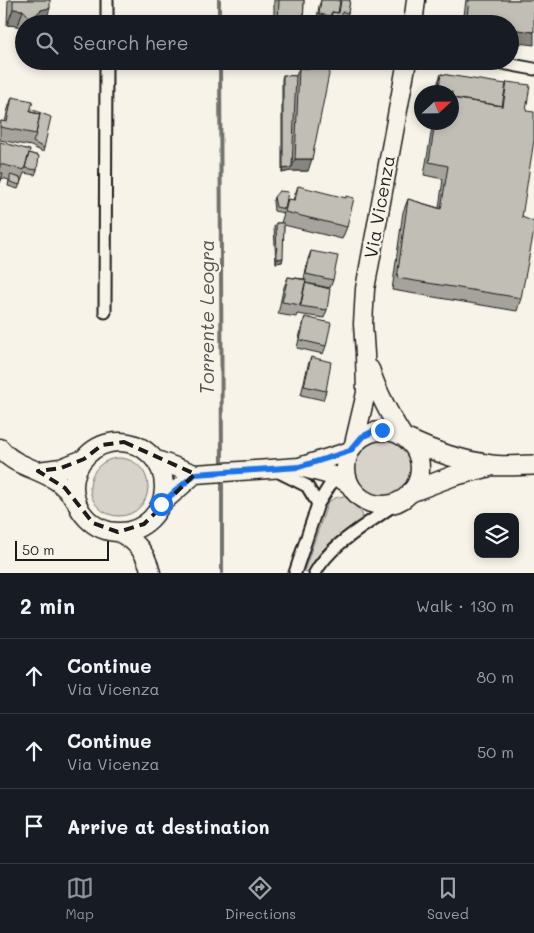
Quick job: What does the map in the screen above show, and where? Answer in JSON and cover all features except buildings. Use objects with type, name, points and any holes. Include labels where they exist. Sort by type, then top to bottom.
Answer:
[{"type":"highway","points":[[406,438],[422,447],[493,466]]},
{"type":"highway","points":[[412,492],[453,476],[493,466],[534,465]]},
{"type":"main road","points":[[414,15],[416,0]]},
{"type":"main road","name":"Via Vicenza","points":[[396,503],[375,504],[356,494],[347,465],[366,393],[362,324],[365,288],[405,70]]},
{"type":"main road","name":"Via Vicenza","points":[[365,354],[376,388],[387,410],[416,450],[420,460],[418,483],[412,492]]},
{"type":"main road","name":"Via Vicenza","points":[[347,465],[362,437],[372,432],[382,430],[393,432],[406,438]]},
{"type":"main road","points":[[150,568],[132,538],[105,529],[93,523],[83,514],[75,493],[76,475],[84,460],[92,451],[102,446],[113,442],[136,445],[146,450],[159,467],[164,485],[161,504]]},
{"type":"main road","points":[[0,448],[23,466],[57,481],[77,502]]},
{"type":"main road","name":"Via Vicenza","points":[[154,459],[195,474],[271,469],[295,471],[347,465]]},
{"type":"main road","points":[[38,471],[56,469],[84,460]]},
{"type":"main road","name":"Via Vicenza","points":[[295,471],[347,465]]},
{"type":"main road","points":[[118,532],[138,528],[149,520],[161,504],[195,474]]},
{"type":"main road","points":[[396,503],[412,492]]},
{"type":"main road","points":[[149,520],[150,568]]},
{"type":"street","points":[[106,15],[107,0]]},
{"type":"street","points":[[519,66],[534,69]]},
{"type":"street","points":[[105,312],[106,70]]},
{"type":"street","name":"Via Vicenza","points":[[295,573],[318,504],[347,465]]},
{"type":"street","points":[[295,471],[318,504]]},
{"type":"street","points":[[315,573],[338,545],[396,503]]},
{"type":"highlighted area","points":[[124,442],[195,474],[144,524],[118,532],[93,523],[65,488],[38,471],[61,468],[84,459],[102,445]]},
{"type":"shaded area","points":[[378,438],[390,438],[405,446],[413,461],[413,473],[405,488],[390,496],[378,496],[363,488],[355,473],[355,461],[363,446]]},
{"type":"shaded area","points":[[113,458],[125,458],[140,466],[148,481],[148,493],[140,508],[125,516],[113,516],[98,508],[90,493],[90,481],[98,466]]},
{"type":"shaded area","points":[[344,496],[362,513],[363,520],[327,546],[307,572],[304,571],[328,502]]},
{"type":"waterway","name":"Torrente Leogra","points":[[219,0],[219,15]]},
{"type":"waterway","name":"Torrente Leogra","points":[[220,70],[222,466]]},
{"type":"waterway","name":"Torrente Leogra","points":[[222,476],[222,573]]},
{"type":"route","points":[[161,504],[195,474],[299,467],[350,451],[354,444],[362,437],[382,430]]}]
